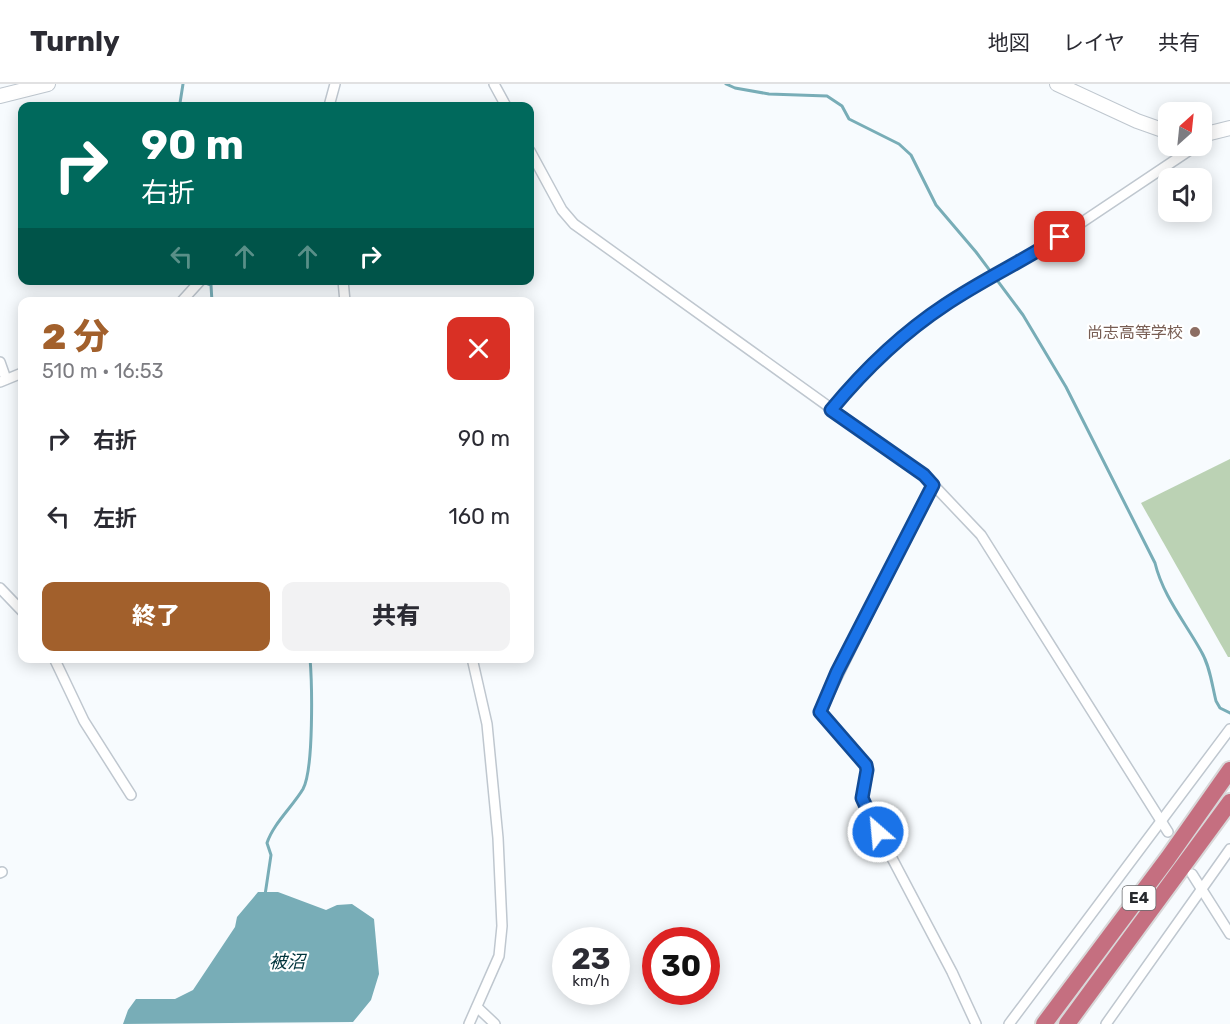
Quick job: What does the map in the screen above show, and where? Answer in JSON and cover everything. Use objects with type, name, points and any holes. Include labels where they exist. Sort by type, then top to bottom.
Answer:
[{"type":"highway","name":"E4","points":[[1044,1024],[1147,887],[1230,770]]},
{"type":"highway","name":"E4","points":[[1067,1024],[1230,802]]},
{"type":"main road","points":[[0,96],[48,84]]},
{"type":"main road","points":[[1057,84],[1158,128]]},
{"type":"main road","points":[[1212,133],[1230,128]]},
{"type":"street","points":[[330,102],[335,84]]},
{"type":"street","points":[[494,84],[504,102]]},
{"type":"street","points":[[831,410],[867,368],[900,338],[935,312],[1060,237],[1181,156]]},
{"type":"street","points":[[534,158],[562,210],[574,224],[608,246],[831,410],[924,475],[981,535],[1168,832]]},
{"type":"street","points":[[186,297],[196,285]]},
{"type":"street","points":[[0,362],[3,381],[18,375]]},
{"type":"street","points":[[933,485],[837,672],[820,712],[866,765],[862,798],[864,805],[952,972],[976,1024]]},
{"type":"street","points":[[0,588],[18,607]]},
{"type":"street","points":[[56,663],[84,721],[130,795]]},
{"type":"street","points":[[469,1024],[499,956],[502,926],[498,838],[487,724],[473,663]]},
{"type":"street","points":[[1009,1024],[1230,729]]},
{"type":"street","points":[[1106,1024],[1230,849]]},
{"type":"street","points":[[1192,874],[1230,934]]},
{"type":"street","points":[[477,1007],[495,1024]]},
{"type":"green space","points":[[1230,459],[1230,657],[1228,657],[1141,503]]},
{"type":"water","name":"被沼","points":[[258,892],[278,892],[326,910],[337,905],[352,904],[374,919],[379,974],[371,1000],[353,1022],[123,1024],[128,1010],[136,999],[175,999],[193,990],[235,927],[237,917]]},
{"type":"waterway","points":[[180,102],[183,84]]},
{"type":"waterway","points":[[726,84],[735,88],[769,94],[827,96],[842,106],[849,119],[899,144],[911,155],[936,205],[976,252],[1023,315],[1066,387],[1155,563],[1163,587],[1204,657],[1216,701],[1220,708],[1230,713]]},
{"type":"waterway","points":[[211,285],[212,297]]},
{"type":"waterway","points":[[265,895],[271,855],[267,843],[274,829],[303,789],[307,779],[311,725],[310,663]]},
{"type":"place","name":"尚志高等学校","points":[[1195,332]]},
{"type":"route","points":[[878,832],[862,798],[866,765],[820,712],[837,672],[933,485],[924,475],[831,410],[867,368],[900,338],[944,305],[1060,237]]}]
